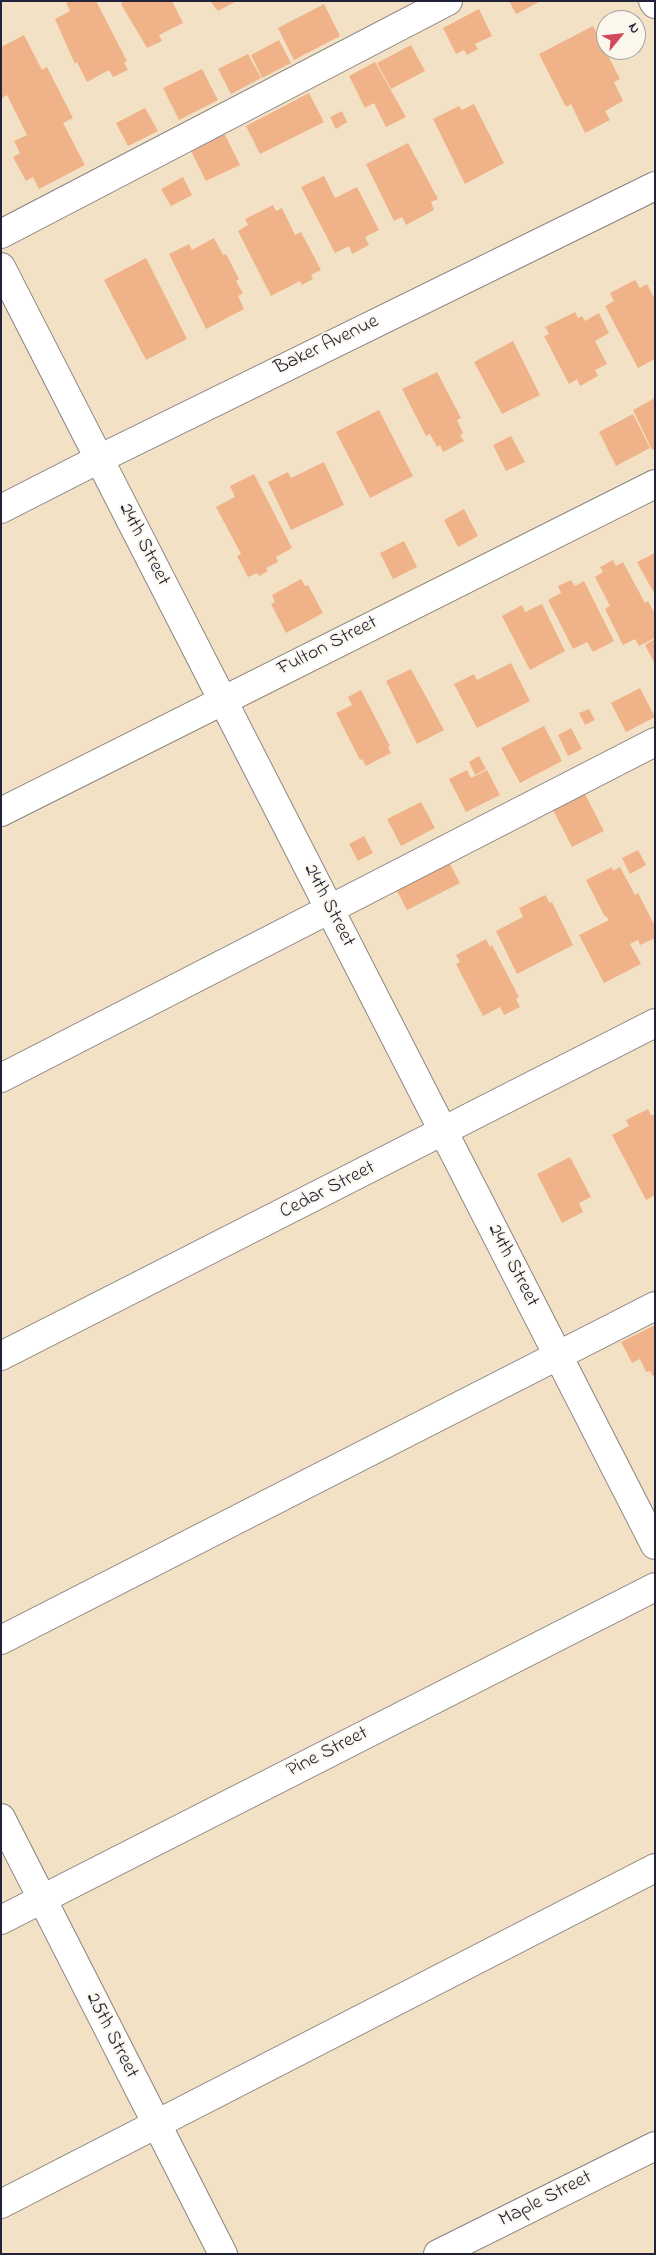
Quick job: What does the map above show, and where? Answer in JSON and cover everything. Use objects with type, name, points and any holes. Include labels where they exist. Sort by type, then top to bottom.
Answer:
[{"type":"street","points":[[1,234],[448,1]]},
{"type":"street","name":"Baker Avenue","points":[[1,509],[655,186]]},
{"type":"street","name":"24th Street","points":[[1,267],[655,1545]]},
{"type":"street","name":"Fulton Street","points":[[1,812],[222,699],[655,484]]},
{"type":"street","points":[[1,1078],[655,742]]},
{"type":"street","name":"Cedar Street","points":[[1,1356],[655,1023]]},
{"type":"street","points":[[1,1640],[655,1306]]},
{"type":"street","name":"Pine Street","points":[[1,1920],[655,1586]]},
{"type":"street","name":"25th Street","points":[[1,1818],[223,2254]]},
{"type":"street","points":[[1,2204],[655,1868]]},
{"type":"street","name":"Maple Street","points":[[438,2254],[655,2146]]},
{"type":"building","points":[[68,1],[96,1],[127,61],[124,63],[128,70],[113,77],[109,70],[87,82],[77,62],[75,64],[55,19],[70,11],[66,3]]},
{"type":"building","points":[[123,1],[172,1],[183,23],[159,35],[162,41],[147,48],[121,4]]},
{"type":"building","points":[[210,1],[237,1],[218,11]]},
{"type":"building","points":[[509,1],[541,1],[516,14]]},
{"type":"building","points":[[324,4],[340,36],[294,60],[278,28]]},
{"type":"building","points":[[479,9],[492,36],[475,44],[478,49],[467,55],[464,50],[456,54],[443,28]]},
{"type":"building","points":[[593,26],[596,32],[596,60],[610,60],[620,79],[614,82],[623,101],[605,111],[610,120],[585,133],[571,104],[566,107],[539,54]]},
{"type":"building","points":[[24,35],[42,70],[47,67],[73,118],[63,123],[85,165],[39,189],[33,177],[26,181],[13,157],[20,153],[14,141],[27,135],[7,95],[2,98],[1,95],[1,47]]},
{"type":"building","points":[[279,40],[291,63],[262,78],[251,55]]},
{"type":"building","points":[[411,45],[425,71],[391,89],[377,63]]},
{"type":"building","points":[[248,54],[261,78],[231,94],[218,69]]},
{"type":"building","points":[[375,62],[406,117],[386,127],[374,103],[365,108],[349,76]]},
{"type":"building","points":[[202,69],[218,100],[179,120],[163,88]]},
{"type":"building","points":[[309,93],[324,122],[260,154],[246,126]]},
{"type":"building","points":[[474,104],[504,163],[465,184],[433,119],[459,106],[462,110]]},
{"type":"building","points":[[145,108],[158,131],[128,146],[116,123]]},
{"type":"building","points":[[342,111],[347,122],[336,129],[330,117]]},
{"type":"building","points":[[224,133],[240,165],[206,181],[190,149]]},
{"type":"building","points":[[408,143],[438,199],[431,202],[434,210],[406,225],[402,217],[394,221],[366,164]]},
{"type":"building","points":[[324,176],[335,198],[357,187],[379,230],[365,237],[369,245],[352,254],[349,246],[335,253],[301,187]]},
{"type":"building","points":[[183,177],[192,195],[171,206],[161,189]]},
{"type":"building","points":[[273,205],[276,211],[282,208],[295,235],[301,232],[321,270],[311,275],[313,279],[302,285],[300,281],[271,296],[238,231],[248,225],[245,219]]},
{"type":"building","points":[[214,238],[223,255],[226,254],[239,279],[236,281],[243,293],[238,296],[244,309],[206,329],[169,254],[189,244],[192,250]]},
{"type":"building","points":[[146,258],[187,339],[146,360],[104,280]]},
{"type":"building","points":[[635,280],[640,288],[647,284],[655,300],[655,359],[638,368],[605,306],[614,301],[610,293]]},
{"type":"building","points":[[575,312],[578,318],[582,316],[585,321],[599,313],[609,333],[595,341],[607,364],[595,370],[598,376],[580,386],[577,379],[569,384],[544,336],[549,334],[545,327]]},
{"type":"building","points":[[513,341],[540,395],[502,414],[474,362]]},
{"type":"building","points":[[437,372],[461,418],[457,420],[463,433],[460,435],[464,441],[443,452],[440,445],[437,447],[430,434],[426,436],[402,389]]},
{"type":"building","points":[[655,398],[655,448],[652,450],[633,410]]},
{"type":"building","points":[[379,410],[413,476],[370,498],[336,432]]},
{"type":"building","points":[[633,414],[650,448],[616,466],[599,432]]},
{"type":"building","points":[[511,436],[525,462],[506,471],[493,445]]},
{"type":"building","points":[[324,462],[344,505],[291,530],[268,482],[288,472],[291,478]]},
{"type":"building","points":[[254,474],[292,548],[276,557],[278,562],[266,568],[268,571],[259,576],[257,573],[248,577],[237,556],[241,554],[216,507],[235,497],[230,486]]},
{"type":"building","points":[[464,509],[478,536],[458,547],[444,520]]},
{"type":"building","points":[[404,541],[417,567],[393,579],[380,553]]},
{"type":"building","points":[[655,553],[655,595],[637,562]]},
{"type":"building","points":[[613,560],[616,566],[623,562],[645,603],[648,601],[655,614],[655,638],[639,646],[635,639],[623,645],[605,609],[610,606],[595,577],[603,572],[600,567]]},
{"type":"building","points":[[301,579],[305,586],[308,585],[323,613],[286,633],[271,604],[275,602],[272,595]]},
{"type":"building","points":[[571,580],[575,586],[584,581],[614,641],[593,652],[587,642],[573,649],[548,600],[561,593],[558,586]]},
{"type":"building","points":[[542,604],[565,651],[530,670],[502,616],[522,605],[525,612]]},
{"type":"building","points":[[655,639],[655,664],[645,645]]},
{"type":"building","points":[[511,663],[530,701],[477,728],[454,684],[474,674],[477,680]]},
{"type":"building","points":[[411,669],[444,730],[417,744],[386,681]]},
{"type":"building","points":[[640,688],[655,717],[626,732],[611,703]]},
{"type":"building","points":[[361,690],[390,746],[388,747],[391,753],[366,766],[362,759],[360,760],[336,713],[352,705],[348,697]]},
{"type":"building","points":[[589,709],[595,720],[585,725],[579,713]]},
{"type":"building","points":[[544,726],[562,761],[520,783],[501,748]]},
{"type":"building","points":[[571,728],[582,749],[568,756],[558,735]]},
{"type":"building","points":[[479,756],[486,769],[475,775],[469,762]]},
{"type":"building","points":[[467,770],[471,778],[487,770],[500,795],[466,812],[449,779]]},
{"type":"building","points":[[584,792],[604,831],[572,847],[552,808]]},
{"type":"building","points":[[421,802],[435,828],[401,846],[387,819]]},
{"type":"building","points":[[364,836],[373,853],[358,861],[349,844]]},
{"type":"building","points":[[638,850],[646,865],[630,874],[622,858]]},
{"type":"building","points":[[449,862],[460,883],[407,910],[396,889]]},
{"type":"building","points":[[612,867],[613,871],[620,867],[635,895],[638,893],[655,926],[655,938],[640,945],[638,940],[630,944],[641,964],[604,983],[579,935],[609,920],[605,917],[586,880]]},
{"type":"building","points":[[545,895],[550,903],[552,902],[573,945],[517,974],[496,931],[523,917],[519,908]]},
{"type":"building","points":[[486,939],[490,947],[492,945],[519,997],[516,999],[520,1007],[504,1015],[500,1007],[483,1016],[456,964],[460,962],[456,955]]},
{"type":"building","points":[[648,1109],[651,1115],[655,1115],[655,1195],[646,1200],[612,1135],[629,1126],[626,1120]]},
{"type":"building","points":[[570,1157],[591,1197],[579,1203],[583,1212],[562,1223],[537,1174]]},
{"type":"building","points":[[655,1325],[655,1375],[653,1376],[650,1371],[646,1372],[640,1359],[632,1363],[621,1342]]}]
